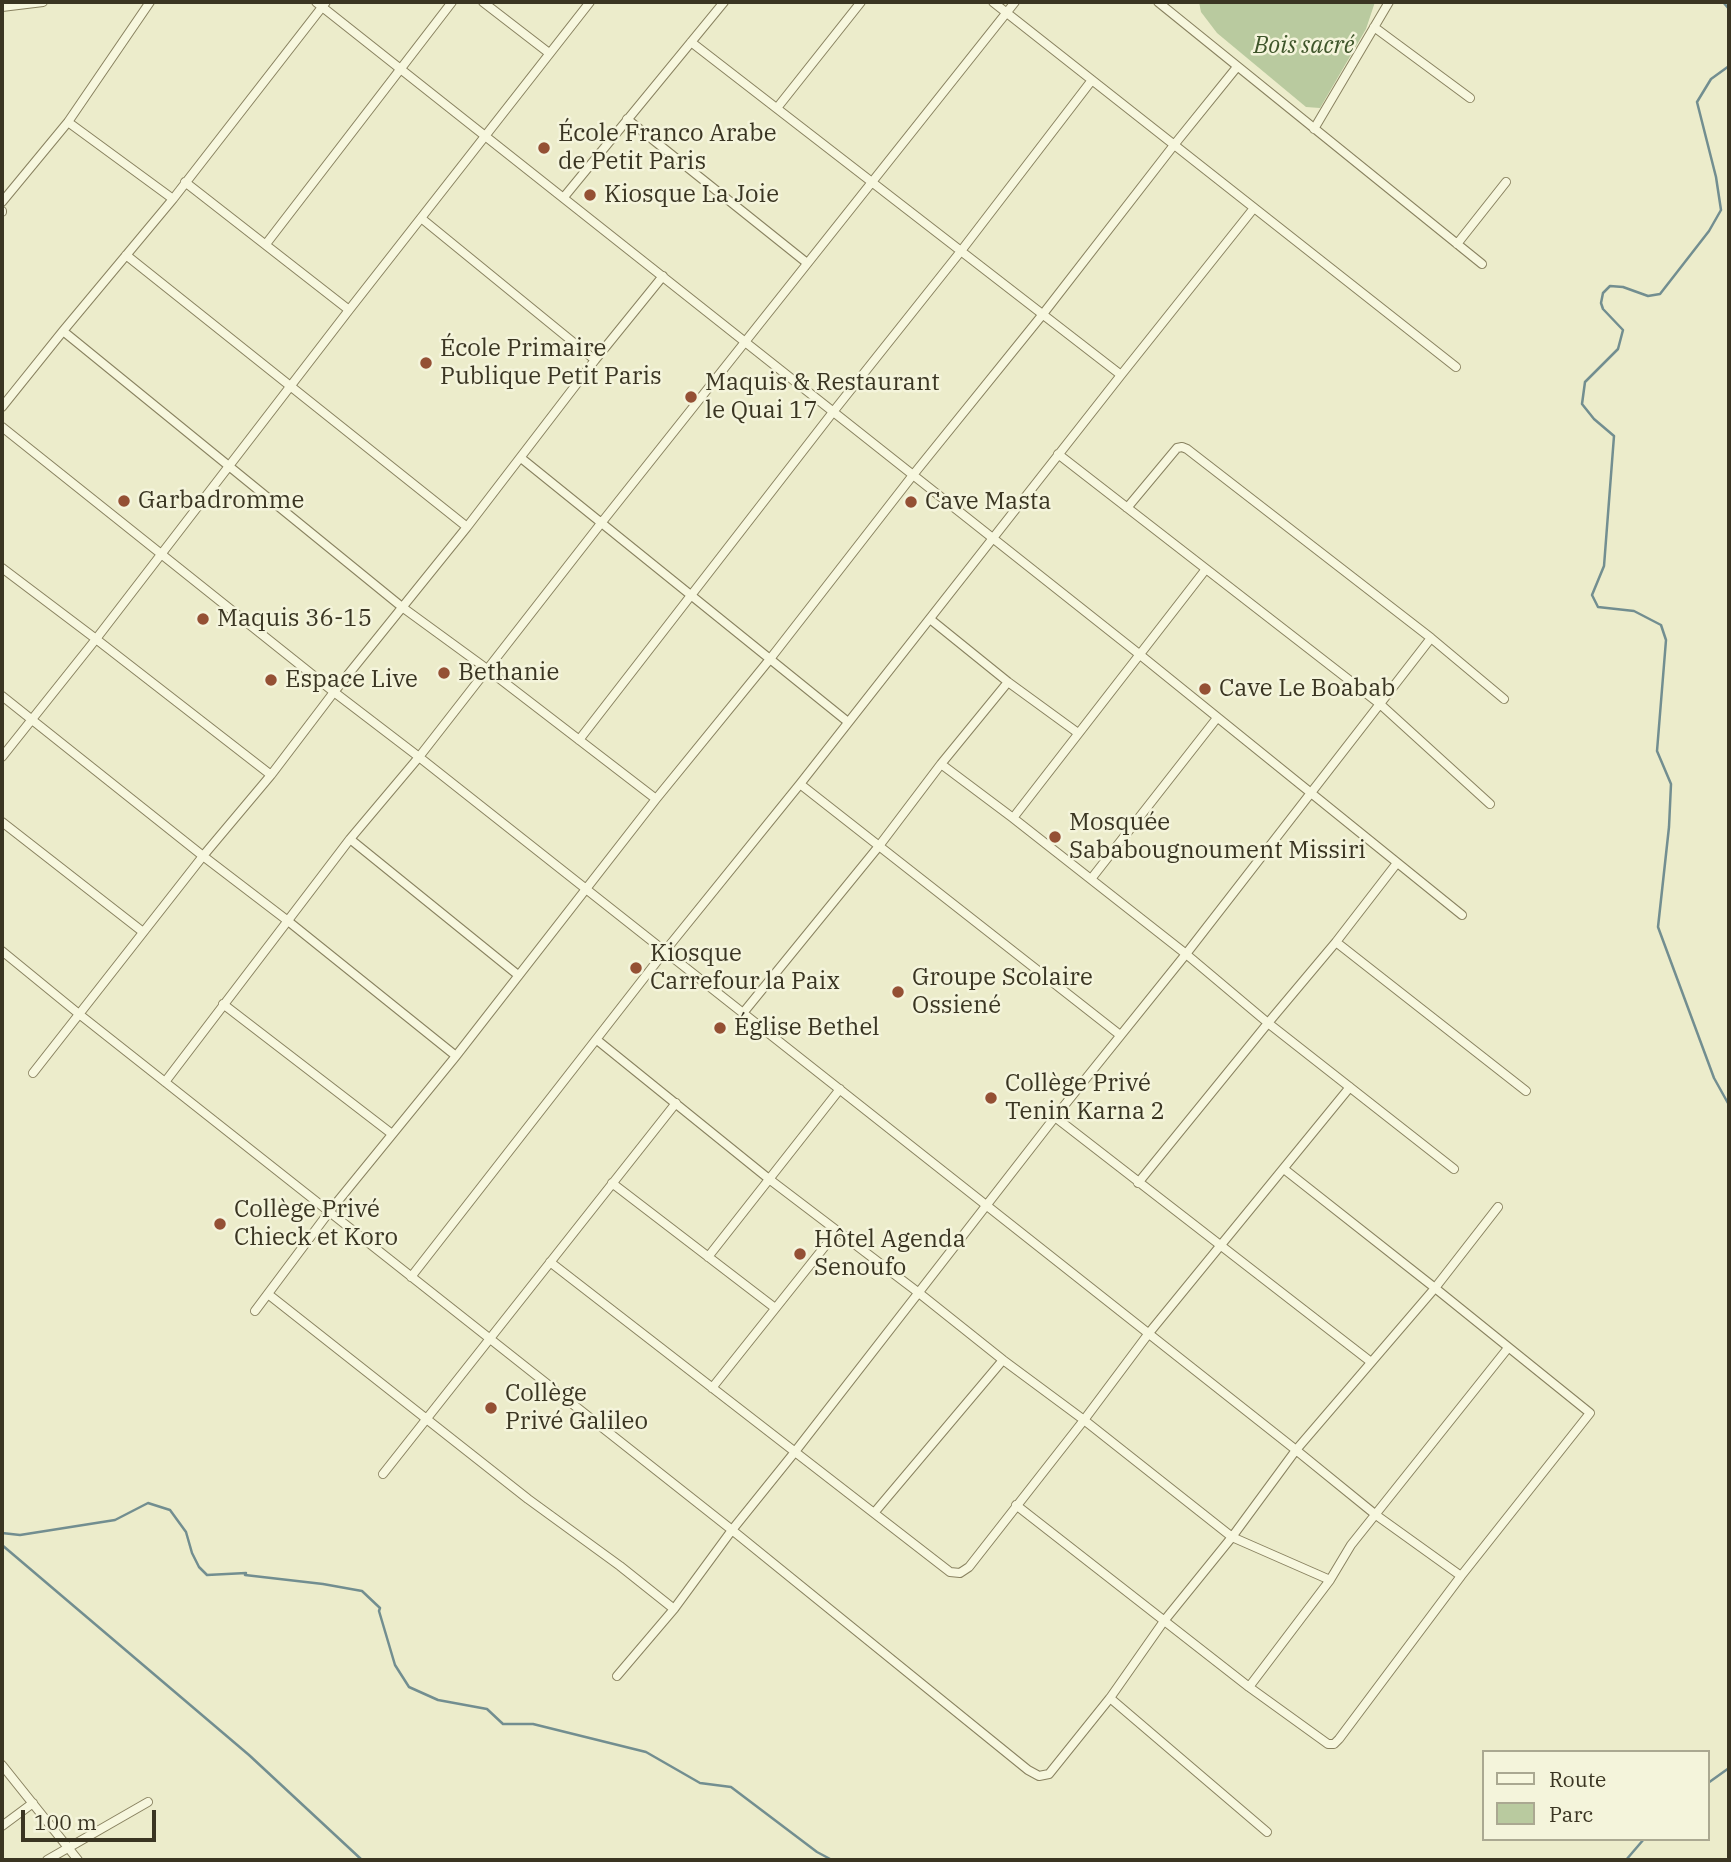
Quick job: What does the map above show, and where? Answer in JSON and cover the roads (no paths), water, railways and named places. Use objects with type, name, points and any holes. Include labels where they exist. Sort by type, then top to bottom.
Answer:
[{"type":"street","points":[[2,8],[13,4],[43,2]]},
{"type":"street","points":[[2,202],[68,122],[150,2]]},
{"type":"street","points":[[266,244],[452,2]]},
{"type":"street","points":[[483,2],[549,53]]},
{"type":"street","points":[[2,757],[590,2]]},
{"type":"street","points":[[564,197],[724,2]]},
{"type":"street","points":[[777,108],[861,2]]},
{"type":"street","points":[[993,2],[1456,367]]},
{"type":"street","points":[[165,1082],[350,839],[419,757],[1015,2]]},
{"type":"street","points":[[1158,2],[1482,264]]},
{"type":"street","points":[[1314,129],[1390,2]]},
{"type":"street","points":[[2,407],[173,199],[321,3],[993,537],[1462,915]]},
{"type":"street","points":[[1374,27],[1470,98]]},
{"type":"street","points":[[691,42],[1121,375]]},
{"type":"street","points":[[255,1311],[329,1212],[456,1056],[656,799],[770,659],[1237,67]]},
{"type":"street","points":[[579,740],[961,251],[1091,79]]},
{"type":"street","points":[[627,119],[807,263]]},
{"type":"street","points":[[68,122],[173,199]]},
{"type":"street","points":[[185,182],[348,310]]},
{"type":"street","points":[[1457,243],[1506,182]]},
{"type":"street","points":[[411,1277],[665,951],[1254,208]]},
{"type":"street","points":[[421,218],[595,360]]},
{"type":"street","points":[[126,255],[467,527]]},
{"type":"street","points":[[33,1073],[663,276]]},
{"type":"street","points":[[63,331],[402,607],[656,799]]},
{"type":"street","points":[[2,427],[1376,1515],[1461,1576]]},
{"type":"street","points":[[1127,508],[1177,449],[1187,449],[1431,638],[1504,699]]},
{"type":"street","points":[[1058,454],[1380,704],[1490,804]]},
{"type":"street","points":[[521,458],[848,722]]},
{"type":"street","points":[[2,568],[271,775]]},
{"type":"street","points":[[1013,818],[1206,569]]},
{"type":"street","points":[[930,619],[1008,682],[1079,733]]},
{"type":"street","points":[[617,1676],[674,1609],[732,1530],[1431,638]]},
{"type":"street","points":[[743,1013],[1008,682]]},
{"type":"street","points":[[2,696],[456,1056]]},
{"type":"street","points":[[1091,880],[1217,718]]},
{"type":"street","points":[[941,764],[1186,954],[1268,1023],[1454,1170]]},
{"type":"street","points":[[800,783],[1120,1035]]},
{"type":"street","points":[[2,822],[143,932]]},
{"type":"street","points":[[350,839],[519,975]]},
{"type":"street","points":[[1139,1183],[1397,863]]},
{"type":"street","points":[[1336,942],[1526,1091]]},
{"type":"street","points":[[2,951],[732,1530],[1028,1770],[1039,1776],[1049,1774],[1110,1698],[1164,1621],[1232,1537],[1296,1450],[1435,1288],[1498,1207]]},
{"type":"street","points":[[223,1004],[392,1134]]},
{"type":"street","points":[[597,1040],[769,1180],[1084,1420],[1232,1537],[1330,1580]]},
{"type":"street","points":[[550,1262],[950,1572],[960,1573],[969,1567],[1149,1333],[1350,1087]]},
{"type":"street","points":[[708,1257],[840,1089]]},
{"type":"street","points":[[383,1474],[676,1104]]},
{"type":"street","points":[[1055,1117],[1371,1363]]},
{"type":"street","points":[[1016,1506],[1249,1687],[1328,1744],[1334,1744],[1461,1576],[1590,1413],[1284,1169]]},
{"type":"street","points":[[612,1183],[775,1308]]},
{"type":"street","points":[[712,1388],[837,1231]]},
{"type":"street","points":[[268,1294],[528,1499],[674,1609]]},
{"type":"street","points":[[1249,1687],[1330,1580],[1351,1545],[1508,1348]]},
{"type":"street","points":[[874,1513],[1003,1360]]},
{"type":"street","points":[[1110,1698],[1267,1832]]},
{"type":"street","points":[[2,1765],[78,1860]]},
{"type":"street","points":[[47,1860],[148,1802]]},
{"type":"street","points":[[2,1826],[33,1803]]},
{"type":"waterway","points":[[1723,2],[1729,9]]},
{"type":"waterway","points":[[1729,66],[1711,79],[1697,102],[1716,177],[1721,210],[1709,231],[1660,294],[1648,296],[1623,287],[1610,286],[1603,293],[1603,309],[1623,330],[1618,349],[1585,382],[1582,404],[1594,419],[1614,436],[1604,566],[1592,595],[1598,607],[1634,611],[1661,625],[1666,640],[1657,751],[1671,784],[1658,927],[1714,1078],[1729,1105]]},
{"type":"waterway","points":[[2,1533],[20,1535],[115,1520],[148,1503],[170,1510],[186,1532],[192,1553],[199,1567],[207,1575],[246,1573],[245,1575],[362,1591],[380,1608],[395,1665],[409,1687],[438,1700],[487,1709],[503,1724],[533,1724],[646,1752],[700,1783],[731,1787],[817,1852],[832,1860]]},
{"type":"waterway","points":[[2,1545],[249,1755],[362,1860]]},
{"type":"waterway","points":[[1710,1782],[1729,1768]]},
{"type":"waterway","points":[[1626,1860],[1642,1841]]},
{"type":"place","name":"École Franco Arabe de Petit Paris","points":[[544,148]]},
{"type":"place","name":"Kiosque La Joie","points":[[590,195]]},
{"type":"place","name":"École Primaire Publique Petit Paris","points":[[426,363]]},
{"type":"place","name":"Maquis & Restaurant le Quai 17","points":[[691,397]]},
{"type":"place","name":"Garbadromme","points":[[124,501]]},
{"type":"place","name":"Cave Masta","points":[[911,502]]},
{"type":"place","name":"Maquis 36-15","points":[[203,619]]},
{"type":"place","name":"Bethanie","points":[[444,673]]},
{"type":"place","name":"Espace Live","points":[[271,680]]},
{"type":"place","name":"Cave Le Boabab","points":[[1205,689]]},
{"type":"place","name":"Mosquée Sababougnoument Missiri","points":[[1055,837]]},
{"type":"place","name":"Kiosque Carrefour la Paix","points":[[636,968]]},
{"type":"place","name":"Groupe Scolaire Ossiené","points":[[898,992]]},
{"type":"place","name":"Église Bethel","points":[[720,1028]]},
{"type":"place","name":"Collège Privé Tenin Karna 2","points":[[991,1098]]},
{"type":"place","name":"Collège Privé Chieck et Koro","points":[[220,1224]]},
{"type":"place","name":"Hôtel Agenda Senoufo","points":[[800,1254]]},
{"type":"place","name":"Collège Privé Galileo","points":[[491,1408]]},
{"type":"park label","name":"Bois sacré","points":[[1304,46]]}]
